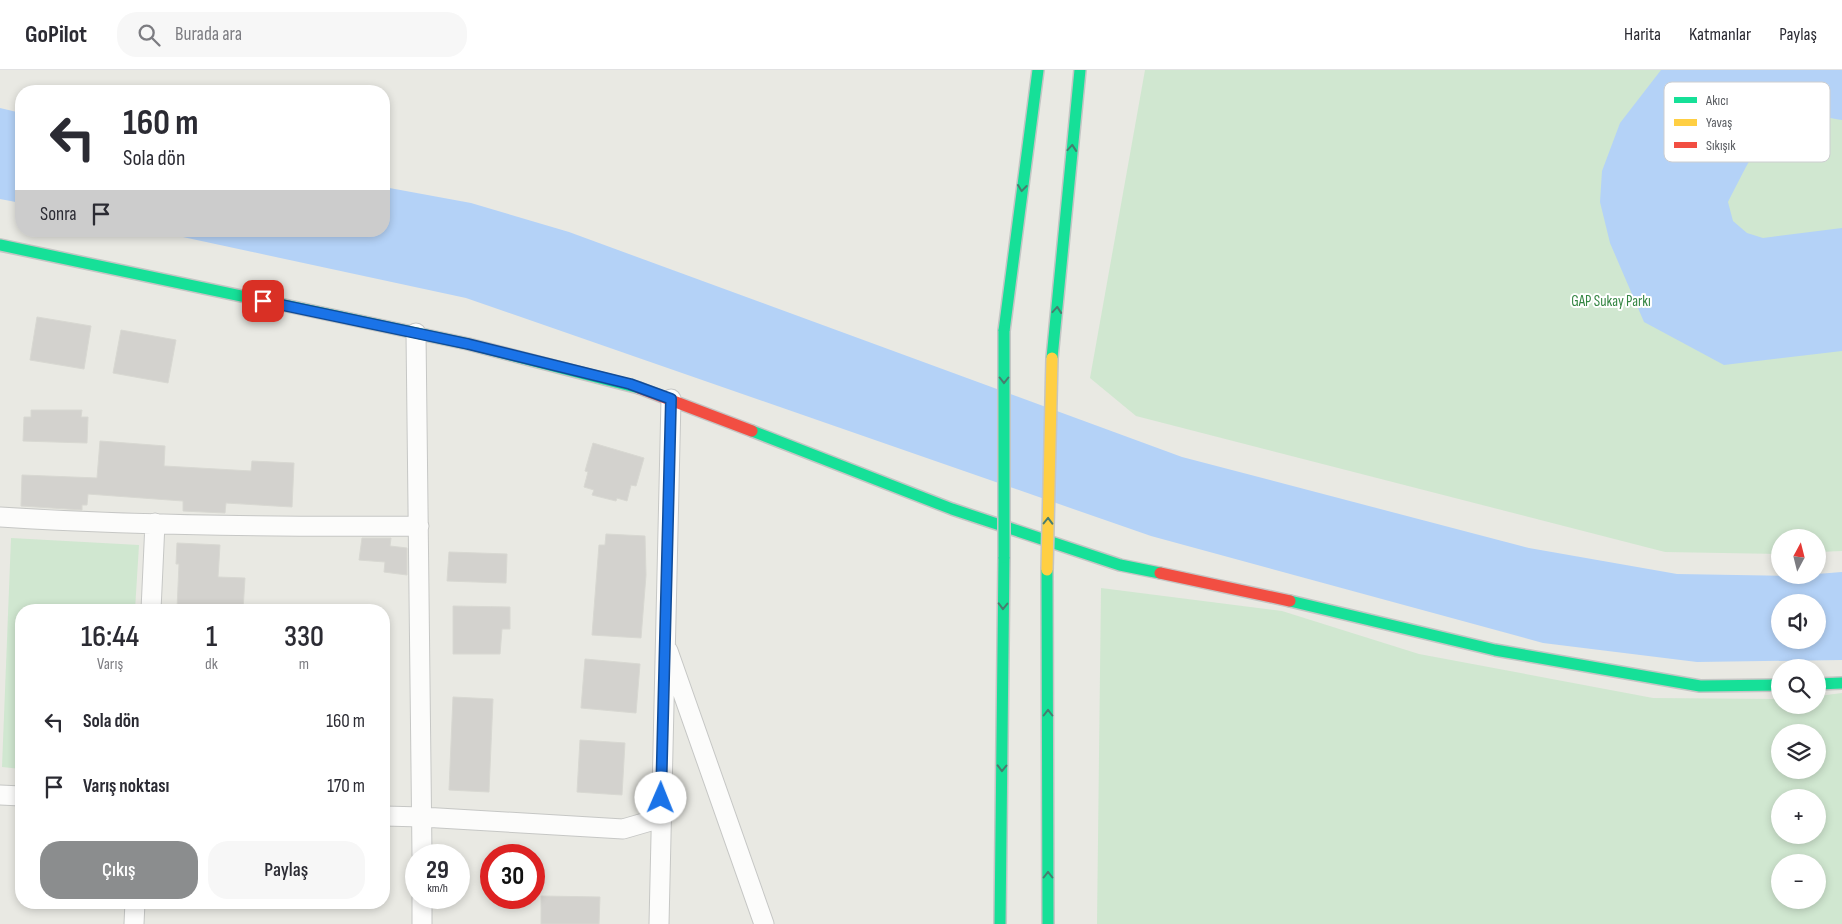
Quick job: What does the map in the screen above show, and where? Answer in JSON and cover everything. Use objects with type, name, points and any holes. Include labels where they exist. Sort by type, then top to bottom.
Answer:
[{"type":"street","points":[[1000,924],[1004,557],[1004,331],[1038,70]]},
{"type":"street","points":[[1048,924],[1047,570],[1052,358],[1080,70]]},
{"type":"street","points":[[0,250],[0,245],[416,333],[630,384],[952,509],[1120,565],[1261,594],[1495,650],[1700,686],[1771,685]]},
{"type":"street","points":[[416,333],[422,844]]},
{"type":"street","points":[[658,924],[671,399]]},
{"type":"street","points":[[0,517],[154,523],[419,526]]},
{"type":"street","points":[[151,604],[154,523]]},
{"type":"street","points":[[665,640],[764,924]]},
{"type":"street","points":[[1826,684],[1842,683]]},
{"type":"street","points":[[0,795],[15,796]]},
{"type":"street","points":[[390,816],[623,829],[661,818]]},
{"type":"street","points":[[134,924],[135,909]]},
{"type":"street","points":[[422,909],[422,924]]},
{"type":"green space","name":"GAP Sukay Parkı","points":[[1145,70],[1842,70],[1842,551],[1826,552],[1826,529],[1771,529],[1771,554],[1665,552],[1136,416],[1090,378]]},
{"type":"green space","points":[[11,538],[139,545],[135,604],[15,604],[15,768],[2,767]]},
{"type":"green space","points":[[1101,588],[1282,611],[1419,654],[1653,698],[1771,699],[1771,714],[1826,714],[1826,695],[1842,693],[1842,924],[1097,924]]},
{"type":"water","points":[[1661,70],[1842,70],[1842,120],[1830,118],[1830,82],[1664,82],[1664,162],[1748,162],[1728,202],[1733,221],[1747,233],[1763,238],[1842,228],[1842,351],[1724,365],[1644,322],[1610,243],[1600,202],[1602,171],[1620,123]]},
{"type":"water","points":[[0,108],[15,112],[15,202],[0,199]]},
{"type":"water","points":[[390,188],[471,203],[569,232],[1182,457],[1529,548],[1677,574],[1771,576],[1771,584],[1826,584],[1826,573],[1842,572],[1842,660],[1771,659],[1771,661],[1697,662],[1543,643],[1151,536],[466,298],[183,237],[390,237]]},
{"type":"building","points":[[37,317],[91,326],[84,369],[30,360]]},
{"type":"building","points":[[121,330],[176,340],[168,383],[113,373]]},
{"type":"building","points":[[31,410],[82,410],[81,417],[88,417],[87,443],[23,441],[24,417],[31,417]]},
{"type":"building","points":[[100,441],[165,446],[164,466],[251,471],[252,461],[294,463],[292,507],[226,503],[225,513],[183,511],[183,501],[88,494],[87,505],[82,505],[82,510],[21,506],[22,475],[97,478]]},
{"type":"building","points":[[593,443],[644,458],[636,486],[631,485],[627,501],[617,498],[616,501],[592,495],[594,490],[584,487],[588,472],[585,471]]},
{"type":"building","points":[[606,534],[645,536],[646,575],[641,638],[592,635],[599,545],[605,545]]},
{"type":"building","points":[[362,538],[391,538],[390,546],[407,548],[407,575],[384,572],[385,562],[359,560]]},
{"type":"building","points":[[177,543],[220,545],[218,577],[245,578],[243,604],[177,604],[179,564],[176,564]]},
{"type":"building","points":[[449,552],[507,554],[506,583],[447,581]]},
{"type":"building","points":[[453,606],[510,607],[510,629],[502,629],[500,654],[453,654]]},
{"type":"building","points":[[585,659],[640,664],[636,713],[581,708]]},
{"type":"building","points":[[453,697],[493,699],[489,792],[449,790]]},
{"type":"building","points":[[580,740],[625,743],[622,795],[577,792]]},
{"type":"building","points":[[545,896],[600,897],[599,924],[541,924],[541,909],[545,909]]},
{"type":"traffic: fast","points":[[1004,331],[1038,70]]},
{"type":"traffic: fast","points":[[1052,358],[1080,70]]},
{"type":"traffic: fast","points":[[0,245],[468,344],[639,388]]},
{"type":"traffic: fast","points":[[1004,331],[1004,557]]},
{"type":"traffic: fast","points":[[752,431],[952,509],[1120,565],[1160,573]]},
{"type":"traffic: fast","points":[[1000,924],[1004,557]]},
{"type":"traffic: fast","points":[[1047,570],[1048,924]]},
{"type":"traffic: fast","points":[[1290,601],[1495,650],[1700,686],[1771,685]]},
{"type":"traffic: fast","points":[[1826,684],[1842,683]]},
{"type":"traffic: jam","points":[[639,388],[752,431]]},
{"type":"traffic: jam","points":[[1160,573],[1290,601]]},
{"type":"traffic: slow","points":[[1047,570],[1052,358]]},
{"type":"route","points":[[263,301],[468,344],[630,384],[671,399],[661,798]]}]
